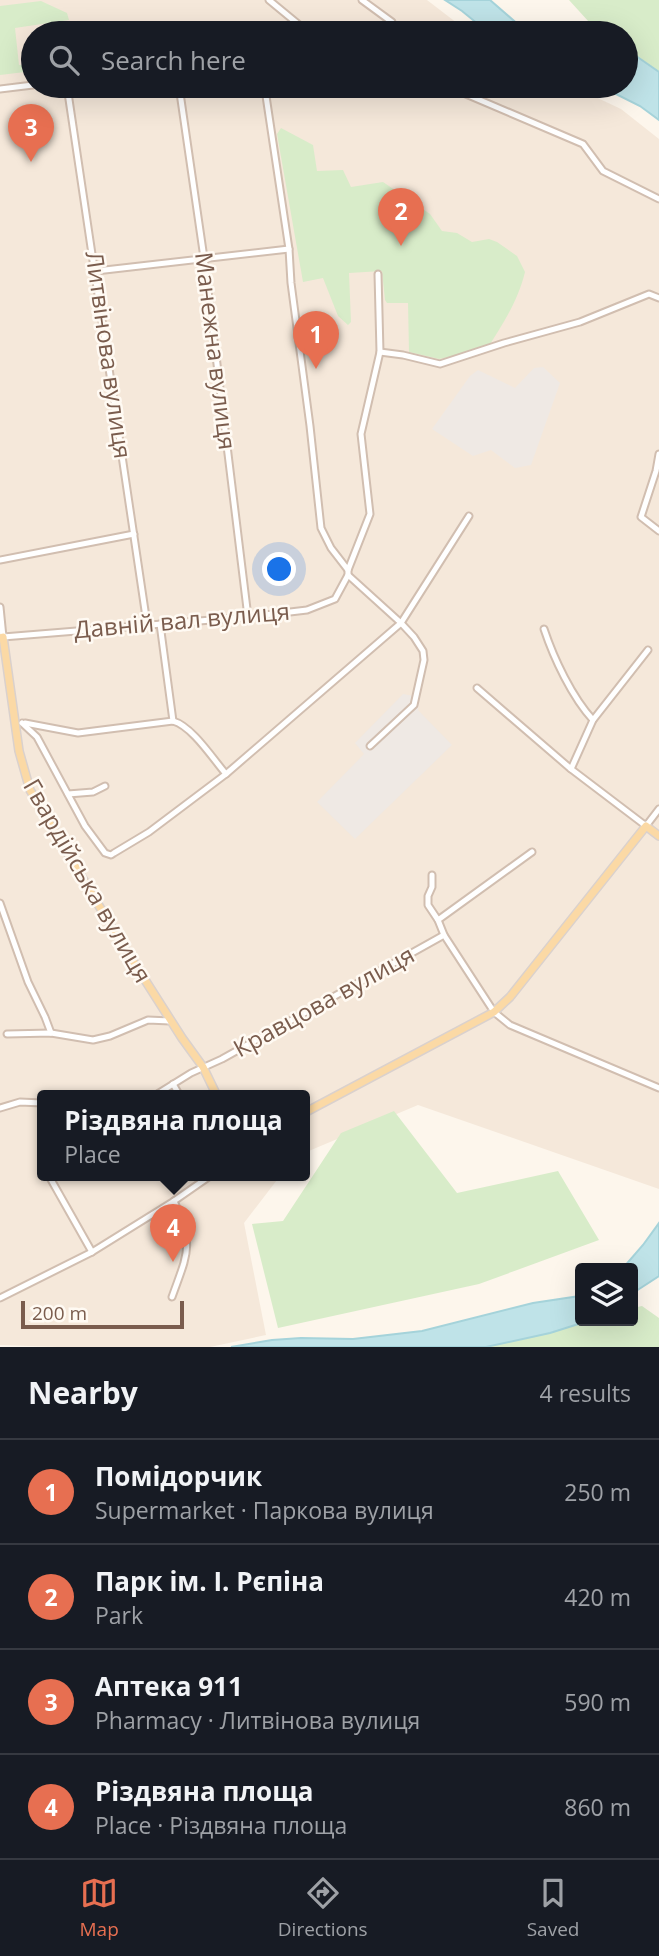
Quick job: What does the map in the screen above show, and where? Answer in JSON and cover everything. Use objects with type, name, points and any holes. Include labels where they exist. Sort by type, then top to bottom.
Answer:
[{"type":"main road","name":"Гвардійська вулиця","points":[[1,638],[19,722],[22,765],[36,802],[170,1021],[204,1068],[214,1090]]},
{"type":"main road","points":[[310,1110],[494,1012],[531,972],[646,826],[659,836]]},
{"type":"street","points":[[269,0],[294,21]]},
{"type":"street","points":[[362,0],[390,21]]},
{"type":"street","points":[[0,89],[21,86]]},
{"type":"street","name":"Литвінова вулиця","points":[[69,98],[147,624]]},
{"type":"street","name":"Манежна вулиця","points":[[181,98],[204,258],[248,617]]},
{"type":"street","points":[[266,98],[289,248],[321,527],[348,573],[414,637],[423,651],[424,660],[414,705],[370,746]]},
{"type":"street","points":[[475,98],[583,144],[603,171],[659,199]]},
{"type":"street","points":[[96,271],[289,248]]},
{"type":"street","name":"Давній вал вулиця","points":[[1,638],[248,617],[307,610],[335,599],[348,573],[370,514],[361,434],[380,352],[379,274]]},
{"type":"street","points":[[380,352],[440,364],[580,322],[649,295],[659,298]]},
{"type":"street","points":[[659,454],[641,517],[659,531]]},
{"type":"street","points":[[19,722],[37,737],[85,826],[105,853],[111,855],[128,846],[226,774],[401,624],[469,516]]},
{"type":"street","points":[[0,560],[134,534]]},
{"type":"street","name":"Гвардійська вулиця","points":[[0,607],[1,638]]},
{"type":"street","points":[[160,624],[173,721]]},
{"type":"street","points":[[544,629],[555,660],[580,706],[593,720]]},
{"type":"street","points":[[571,769],[593,720],[648,650]]},
{"type":"street","points":[[477,688],[571,769],[646,826],[659,809]]},
{"type":"street","points":[[19,722],[78,733],[173,721],[189,730],[226,774]]},
{"type":"street","points":[[68,794],[93,792],[105,786]]},
{"type":"street","points":[[438,920],[532,852]]},
{"type":"street","points":[[432,875],[432,887],[427,902],[444,935],[494,1012],[510,1026],[659,1088]]},
{"type":"street","points":[[0,903],[28,982],[51,1033]]},
{"type":"street","name":"Кравцова вулиця","points":[[164,1090],[444,935]]},
{"type":"street","points":[[7,1034],[51,1033],[93,1040],[148,1020],[170,1021]]},
{"type":"street","points":[[173,1084],[176,1090]]},
{"type":"street","points":[[0,1108],[20,1102],[37,1103]]},
{"type":"street","points":[[53,1181],[92,1252]]},
{"type":"street","points":[[0,1298],[92,1252],[203,1181]]},
{"type":"street","points":[[172,1297],[188,1248],[184,1224],[174,1201]]},
{"type":"shaded area","points":[[0,0],[427,0],[454,21],[21,21],[21,98],[598,98],[621,109],[659,139],[659,1189],[418,1105],[310,1150],[310,1090],[37,1090],[37,1181],[276,1181],[244,1223],[266,1335],[210,1347],[0,1345]]},
{"type":"shaded area","points":[[543,367],[560,383],[531,465],[515,468],[491,450],[473,456],[432,429],[470,376],[478,370],[515,388],[534,368]]},
{"type":"shaded area","points":[[403,694],[419,697],[418,710],[452,745],[355,839],[317,802],[364,754],[355,743]]},
{"type":"green space","points":[[569,0],[659,0],[659,72],[638,57],[638,21],[588,21]]},
{"type":"green space","points":[[41,1],[67,13],[69,20],[21,21],[21,27],[15,28],[21,72],[0,75],[0,6]]},
{"type":"green space","points":[[281,128],[313,145],[317,171],[343,170],[351,187],[383,182],[430,214],[442,231],[457,233],[472,242],[489,239],[517,256],[525,272],[522,283],[509,312],[487,349],[439,359],[409,352],[408,303],[387,303],[382,271],[349,273],[351,322],[348,325],[338,316],[323,278],[303,282],[277,134]]},
{"type":"green space","points":[[394,1111],[457,1193],[558,1171],[599,1240],[479,1284],[278,1328],[252,1224],[283,1221],[341,1133]]},
{"type":"green space","points":[[642,1306],[659,1318],[659,1347],[486,1347],[575,1325],[638,1326],[638,1307]]},
{"type":"water","points":[[445,0],[490,0],[514,21],[474,21]]},
{"type":"water","points":[[638,57],[659,72],[659,120],[624,98],[638,98]]},
{"type":"water","points":[[659,1223],[659,1276],[638,1290],[638,1263],[627,1263]]},
{"type":"water","points":[[575,1297],[575,1325],[486,1347],[231,1347],[272,1340],[353,1339],[422,1331],[533,1303]]},
{"type":"place","name":"Аптека 911","points":[[31,162]]},
{"type":"place","name":"Парк ім. І. Рєпіна","points":[[401,246]]},
{"type":"place","name":"Помідорчик","points":[[316,369]]},
{"type":"place","name":"Різдвяна площа","points":[[173,1262]]}]
